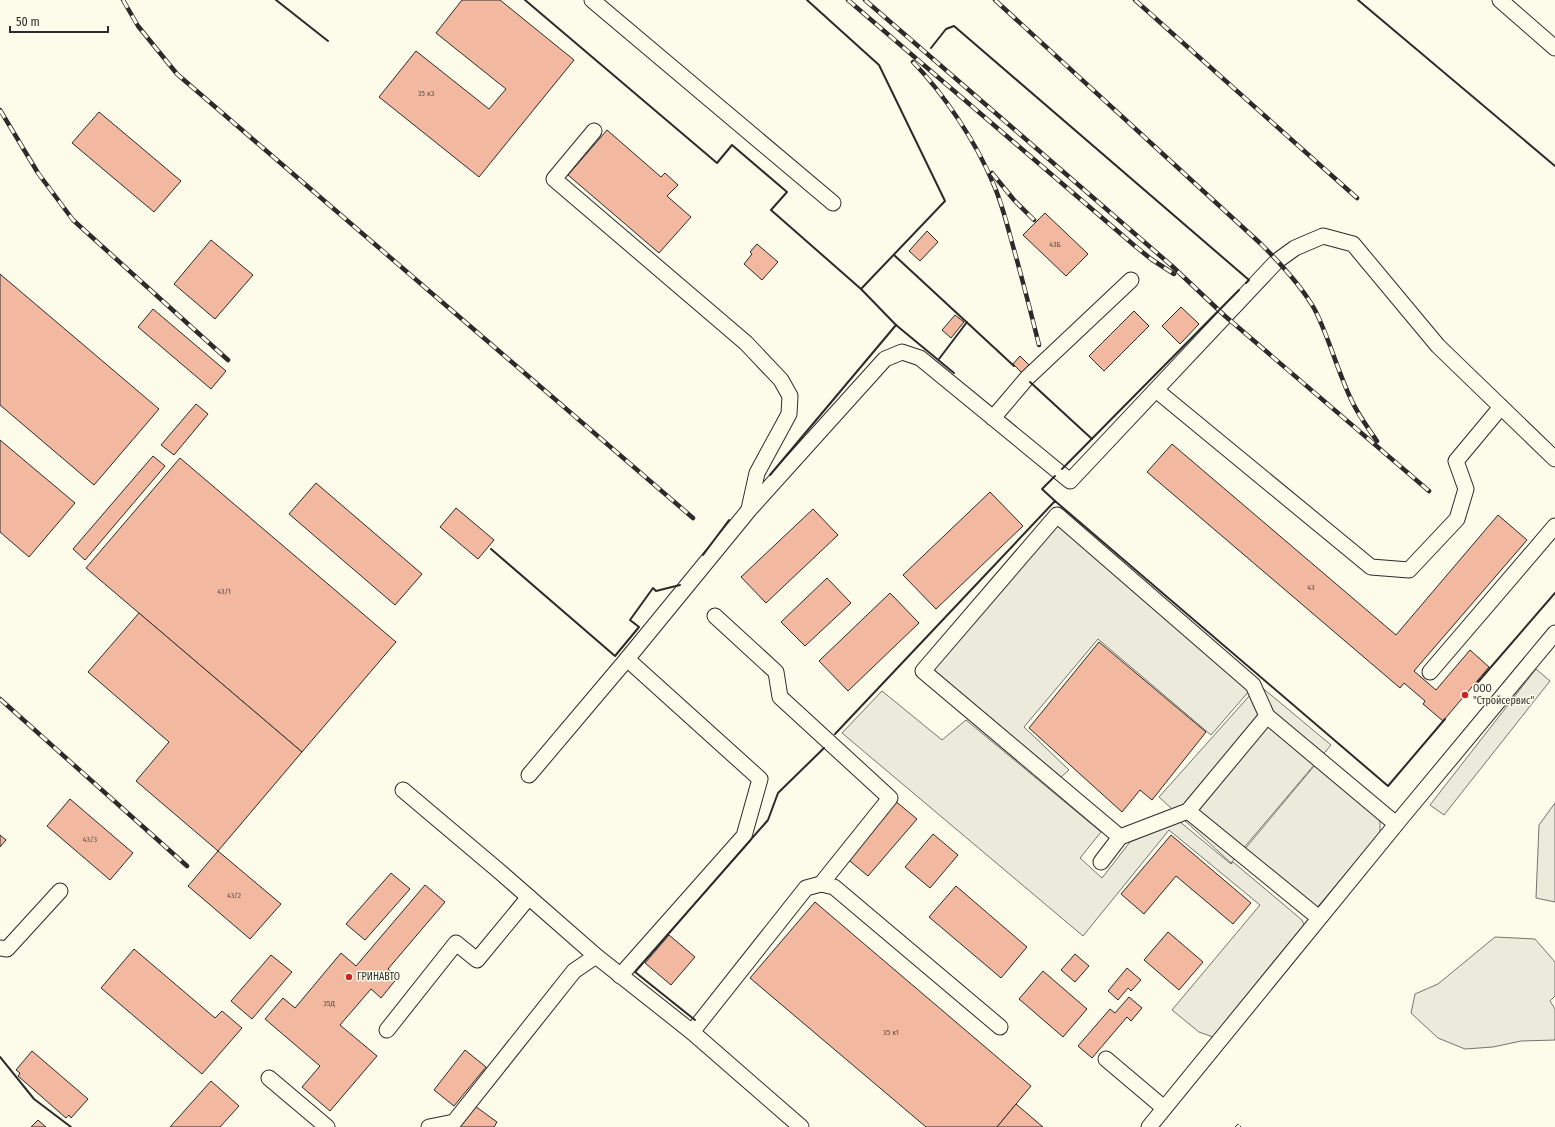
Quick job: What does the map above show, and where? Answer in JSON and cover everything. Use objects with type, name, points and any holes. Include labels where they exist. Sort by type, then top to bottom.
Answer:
[{"type":"street","points":[[592,0],[833,203]]},
{"type":"street","points":[[1500,0],[1555,48]]},
{"type":"street","points":[[594,131],[554,179],[746,343],[781,380],[790,396],[789,414],[757,472],[749,510]]},
{"type":"street","points":[[529,775],[627,659],[749,510],[885,359],[902,352],[920,358],[1070,481],[1277,260],[1295,248],[1323,236],[1353,244],[1438,346],[1555,459]]},
{"type":"street","points":[[993,418],[1027,378],[1131,280]]},
{"type":"street","points":[[1156,390],[1371,566],[1409,570],[1457,519],[1466,489],[1456,461],[1501,407]]},
{"type":"street","points":[[1120,837],[923,671],[1057,515],[1253,685],[1267,716],[1396,824]]},
{"type":"street","points":[[1430,672],[1555,526]]},
{"type":"street","points":[[715,616],[776,672],[780,697],[890,798],[821,884]]},
{"type":"street","points":[[1149,1127],[1396,824],[1555,633]]},
{"type":"street","points":[[620,976],[744,836],[760,779],[627,659]]},
{"type":"street","points":[[1101,862],[1120,837],[1188,811],[1267,716]]},
{"type":"street","points":[[403,790],[596,956],[692,1032],[801,1127]]},
{"type":"street","points":[[1188,811],[1319,918]]},
{"type":"street","points":[[692,1032],[806,888],[821,884],[834,887],[1000,1027]]},
{"type":"street","points":[[0,948],[6,949],[60,891]]},
{"type":"street","points":[[387,1030],[456,943],[477,960],[529,897]]},
{"type":"street","points":[[429,1127],[454,1122],[574,971],[596,956]]},
{"type":"street","points":[[1106,1059],[1164,1108]]},
{"type":"street","points":[[269,1078],[327,1127]]},
{"type":"shaded area","points":[[1057,524],[1250,690],[1211,735],[1098,639],[1024,727],[1069,770],[1061,777],[932,668]]},
{"type":"shaded area","points":[[1536,669],[1550,681],[1444,815],[1430,805]]},
{"type":"shaded area","points":[[1259,685],[1331,745],[1231,863],[1159,797]]},
{"type":"shaded area","points":[[882,691],[942,740],[966,720],[1101,832],[1080,858],[1102,878],[1130,842],[1179,821],[1231,864],[1233,862],[1302,920],[1304,929],[1213,1037],[1199,1032],[1172,1010],[1260,905],[1169,830],[1083,936],[842,733]]},
{"type":"shaded area","points":[[1315,765],[1380,818],[1380,833],[1315,910],[1244,850]]},
{"type":"shaded area","points":[[1555,803],[1555,902],[1536,898],[1539,825]]},
{"type":"shaded area","points":[[1495,937],[1535,939],[1555,962],[1555,996],[1550,1001],[1555,1009],[1555,1040],[1521,1041],[1493,1047],[1465,1049],[1438,1038],[1411,1013],[1415,994],[1438,984]]},
{"type":"building","points":[[462,0],[500,0],[574,60],[479,177],[379,97],[416,51],[489,109],[506,89],[436,33]]},
{"type":"building","points":[[99,112],[181,181],[154,212],[72,143]]},
{"type":"building","points":[[607,130],[661,177],[665,173],[678,185],[667,196],[691,217],[659,253],[568,175]]},
{"type":"building","points":[[1045,213],[1088,254],[1066,276],[1023,235]]},
{"type":"building","points":[[927,231],[938,242],[920,261],[909,251]]},
{"type":"building","points":[[211,240],[253,275],[215,319],[174,284]]},
{"type":"building","points":[[757,244],[778,262],[762,280],[744,264],[752,254],[750,252]]},
{"type":"building","points":[[0,274],[159,409],[94,485],[0,405]]},
{"type":"building","points":[[1181,307],[1199,324],[1180,344],[1162,326]]},
{"type":"building","points":[[153,309],[226,371],[211,389],[138,327]]},
{"type":"building","points":[[1134,311],[1149,326],[1104,371],[1089,356]]},
{"type":"building","points":[[955,315],[964,322],[951,338],[942,330]]},
{"type":"building","points":[[1020,356],[1032,368],[1025,376],[1013,364]]},
{"type":"building","points":[[196,404],[208,414],[174,455],[161,445]]},
{"type":"building","points":[[0,440],[75,503],[29,557],[0,532]]},
{"type":"building","points":[[1172,444],[1396,635],[1498,515],[1527,540],[1414,671],[1436,690],[1470,650],[1489,667],[1443,721],[1423,704],[1425,701],[1404,683],[1400,688],[1147,472]]},
{"type":"building","points":[[153,456],[165,466],[85,560],[73,549]]},
{"type":"building","points":[[180,458],[396,642],[302,752],[86,568]]},
{"type":"building","points":[[316,483],[422,574],[395,605],[289,514]]},
{"type":"building","points":[[990,492],[1023,526],[936,609],[903,575]]},
{"type":"building","points":[[456,508],[494,540],[478,559],[440,527]]},
{"type":"building","points":[[813,509],[838,535],[766,603],[741,577]]},
{"type":"building","points":[[827,578],[851,603],[805,646],[781,622]]},
{"type":"building","points":[[890,593],[919,623],[848,691],[819,661]]},
{"type":"building","points":[[139,613],[302,752],[218,851],[136,781],[169,742],[88,672]]},
{"type":"building","points":[[1099,642],[1206,732],[1152,800],[1140,790],[1122,812],[1029,728]]},
{"type":"building","points":[[70,799],[133,853],[110,880],[47,826]]},
{"type":"building","points":[[894,800],[917,819],[868,876],[845,857]]},
{"type":"building","points":[[933,834],[958,855],[930,888],[905,867]]},
{"type":"building","points":[[0,835],[6,840],[0,847]]},
{"type":"building","points":[[1171,835],[1251,903],[1233,924],[1176,876],[1144,914],[1121,894]]},
{"type":"building","points":[[218,851],[281,904],[250,939],[188,886]]},
{"type":"building","points":[[391,873],[410,889],[365,940],[346,924]]},
{"type":"building","points":[[425,885],[445,902],[388,969],[398,977],[381,998],[371,989],[340,1025],[377,1056],[330,1111],[302,1087],[320,1066],[265,1019],[283,998],[295,1008],[341,953],[356,966]]},
{"type":"building","points":[[956,886],[1027,947],[1001,978],[929,917]]},
{"type":"building","points":[[815,902],[1031,1086],[997,1127],[926,1127],[750,978]]},
{"type":"building","points":[[1168,932],[1203,962],[1179,990],[1144,960]]},
{"type":"building","points":[[669,935],[695,957],[671,985],[645,963]]},
{"type":"building","points":[[134,949],[215,1018],[222,1011],[242,1028],[202,1074],[101,988]]},
{"type":"building","points":[[1075,954],[1089,966],[1075,982],[1061,970]]},
{"type":"building","points":[[271,955],[292,972],[252,1019],[231,1001]]},
{"type":"building","points":[[1127,968],[1141,980],[1131,991],[1128,988],[1118,1000],[1108,991]]},
{"type":"building","points":[[1043,971],[1087,1009],[1063,1037],[1019,999]]},
{"type":"building","points":[[1129,997],[1142,1008],[1131,1021],[1127,1017],[1092,1058],[1078,1046],[1110,1009],[1115,1013]]},
{"type":"building","points":[[465,1050],[486,1067],[454,1106],[434,1090]]},
{"type":"building","points":[[32,1051],[88,1099],[71,1118],[69,1115],[66,1118],[18,1076],[20,1073],[16,1070]]},
{"type":"building","points":[[211,1081],[239,1106],[220,1127],[170,1127]]},
{"type":"building","points":[[1016,1104],[1043,1127],[997,1127]]},
{"type":"building","points":[[475,1106],[497,1122],[494,1127],[459,1127]]},
{"type":"building","points":[[38,1120],[46,1127],[31,1127]]},
{"type":"railway","points":[[123,0],[138,26],[177,74],[693,518]]},
{"type":"railway","points":[[848,0],[1135,246],[1151,259],[1174,274]]},
{"type":"railway","points":[[865,0],[1172,266],[1225,316],[1429,491]]},
{"type":"railway","points":[[995,0],[1261,244],[1290,276],[1304,293],[1315,310],[1325,331],[1341,376],[1353,403],[1362,420],[1377,441]]},
{"type":"railway","points":[[1135,0],[1357,198]]},
{"type":"railway","points":[[913,62],[925,75],[958,119],[986,167],[1005,218],[1039,345]]},
{"type":"railway","points":[[0,110],[38,173],[73,220],[228,360]]},
{"type":"railway","points":[[992,173],[1014,200],[1034,220]]},
{"type":"railway","points":[[0,699],[187,866]]},
{"type":"fence","points":[[1235,1127],[1238,1124],[1241,1127]]},
{"type":"wall","points":[[276,0],[328,41]]},
{"type":"wall","points":[[525,0],[717,163],[732,145],[787,192],[771,210],[861,289],[896,325],[770,475]]},
{"type":"wall","points":[[807,0],[879,65],[945,201],[861,289]]},
{"type":"wall","points":[[1358,0],[1555,166]]},
{"type":"wall","points":[[931,48],[946,29],[954,26],[1249,280],[1246,283]]},
{"type":"wall","points":[[894,255],[1014,366]]},
{"type":"wall","points":[[1062,469],[1239,290]]},
{"type":"wall","points":[[939,359],[967,322]]},
{"type":"wall","points":[[896,325],[954,373]]},
{"type":"wall","points":[[1030,382],[1092,439]]},
{"type":"wall","points":[[1055,476],[1042,489],[1055,501]]},
{"type":"wall","points":[[835,734],[1055,501],[1388,786],[1445,719]]},
{"type":"wall","points":[[703,555],[729,520]]},
{"type":"wall","points":[[491,549],[615,656],[639,627],[630,620],[653,588],[656,591],[680,585]]},
{"type":"wall","points":[[1478,682],[1555,593]]},
{"type":"wall","points":[[695,1020],[635,972],[768,820],[778,793],[824,748]]},
{"type":"wall","points":[[0,1057],[34,1099],[71,1127]]},
{"type":"place","name":"ООО \"Стройсервис\"","points":[[1465,695]]},
{"type":"place","name":"ГРИНАВТО","points":[[349,977]]}]
